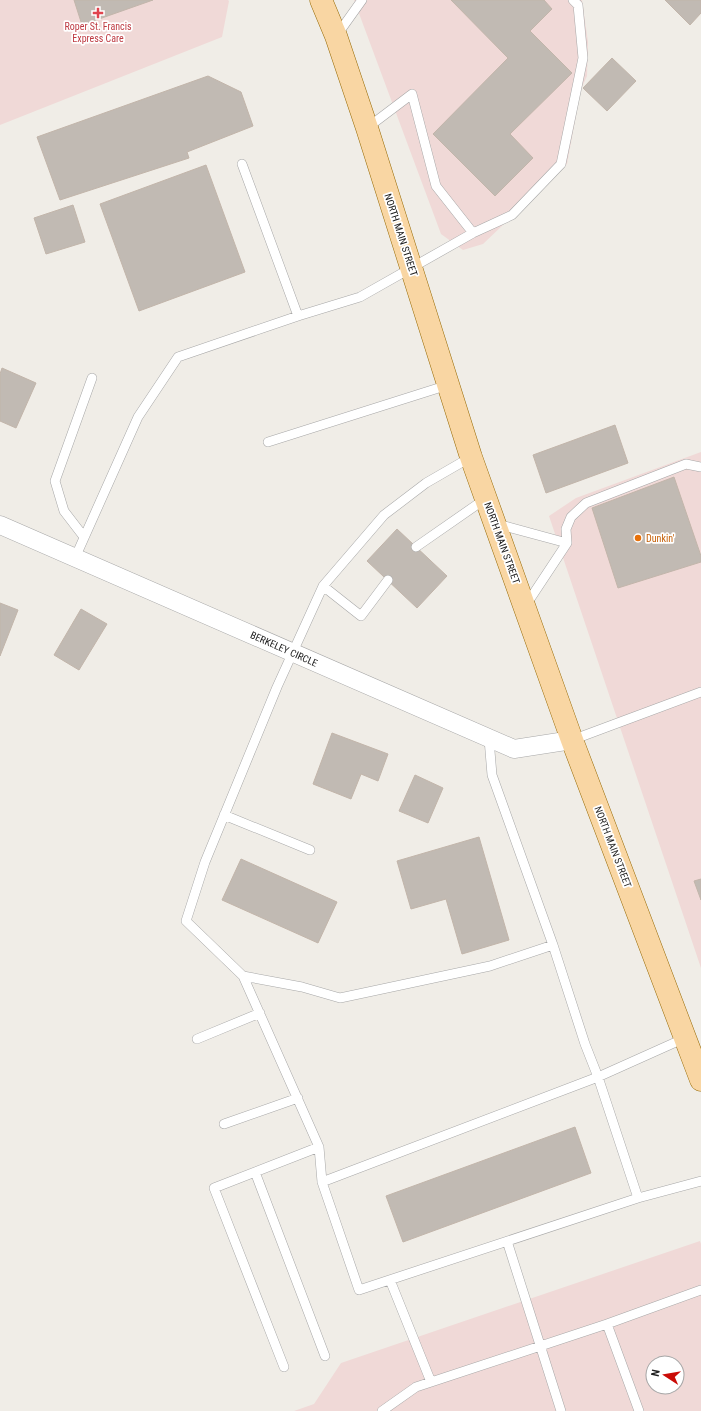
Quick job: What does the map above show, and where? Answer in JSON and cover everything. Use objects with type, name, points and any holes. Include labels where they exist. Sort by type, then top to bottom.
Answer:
[{"type":"main road","name":"NORTH MAIN STREET","points":[[321,0],[336,36],[368,128],[471,457],[572,740],[701,1080]]},
{"type":"street","name":"BERKELEY CIRCLE","points":[[0,525],[514,749],[572,740]]},
{"type":"lane","points":[[336,36],[362,0]]},
{"type":"lane","points":[[75,558],[138,417],[178,357],[298,316],[360,298],[411,267],[473,233],[512,215],[561,164],[583,58],[578,5],[573,0]]},
{"type":"lane","points":[[368,128],[412,94],[436,186],[473,233]]},
{"type":"lane","points":[[242,164],[298,316]]},
{"type":"lane","points":[[84,537],[64,511],[55,481],[92,378]]},
{"type":"lane","points":[[268,442],[448,385]]},
{"type":"lane","points":[[471,457],[426,483],[384,514],[322,586],[277,687],[224,814],[205,862],[186,921],[244,976],[320,1147],[322,1182],[359,1290],[638,1198],[701,1181]]},
{"type":"lane","points":[[525,606],[567,543],[566,529],[571,517],[586,503],[686,464],[701,467]]},
{"type":"lane","points":[[416,547],[486,499]]},
{"type":"lane","points":[[495,524],[567,543]]},
{"type":"lane","points":[[322,586],[361,616],[388,580]]},
{"type":"lane","points":[[572,740],[701,692]]},
{"type":"lane","points":[[489,739],[492,775],[553,945],[638,1198]]},
{"type":"lane","points":[[224,814],[310,850]]},
{"type":"lane","points":[[244,976],[302,987],[340,998],[490,966],[553,945]]},
{"type":"lane","points":[[197,1039],[260,1013]]},
{"type":"lane","points":[[322,1182],[598,1077],[685,1038]]},
{"type":"lane","points":[[224,1124],[298,1098]]},
{"type":"lane","points":[[284,1367],[214,1188],[320,1147]]},
{"type":"lane","points":[[255,1172],[324,1356]]},
{"type":"lane","points":[[507,1241],[561,1411]]},
{"type":"lane","points":[[390,1280],[431,1382]]},
{"type":"lane","points":[[382,1411],[416,1387],[607,1324],[701,1290]]},
{"type":"lane","points":[[607,1324],[639,1411]]},
{"type":"shaded area","points":[[0,0],[229,1],[222,37],[0,125]]},
{"type":"shaded area","points":[[354,0],[582,0],[588,42],[587,76],[581,89],[567,164],[483,244],[463,250],[441,234]]},
{"type":"shaded area","points":[[701,452],[701,968],[549,516],[576,498]]},
{"type":"shaded area","points":[[700,1241],[701,1411],[294,1411],[314,1404],[341,1363]]},
{"type":"building","name":"Roper St. Francis Express Care","points":[[74,0],[153,0],[82,25]]},
{"type":"building","points":[[451,0],[544,0],[552,9],[530,31],[572,73],[510,134],[533,158],[495,196],[433,134],[508,58]]},
{"type":"building","points":[[665,0],[701,0],[701,13],[690,25]]},
{"type":"building","points":[[612,58],[636,81],[607,111],[583,88]]},
{"type":"building","points":[[208,76],[241,92],[253,126],[187,152],[189,158],[60,200],[37,137]]},
{"type":"building","points":[[206,165],[245,272],[139,311],[100,204]]},
{"type":"building","points":[[73,205],[85,242],[46,254],[34,218]]},
{"type":"building","points":[[2,368],[36,383],[16,428],[0,421],[0,374]]},
{"type":"building","points":[[615,425],[628,463],[546,493],[533,455]]},
{"type":"building","points":[[674,477],[701,556],[701,562],[618,588],[592,508]]},
{"type":"building","points":[[397,529],[447,576],[417,608],[367,561]]},
{"type":"building","points":[[0,603],[18,610],[0,656]]},
{"type":"building","points":[[81,609],[107,624],[79,670],[54,655]]},
{"type":"building","points":[[332,733],[388,754],[378,781],[361,774],[351,799],[313,784]]},
{"type":"building","points":[[415,775],[443,788],[428,823],[399,811]]},
{"type":"building","points":[[479,837],[509,940],[462,954],[446,899],[411,909],[397,861]]},
{"type":"building","points":[[241,859],[337,902],[318,943],[222,900]]},
{"type":"building","points":[[701,879],[701,900],[694,881]]},
{"type":"building","points":[[575,1127],[591,1173],[403,1242],[386,1196]]},
{"type":"place","name":"Roper St. Francis Express Care","points":[[98,13]]},
{"type":"place","name":"Dunkin'","points":[[638,538]]}]
